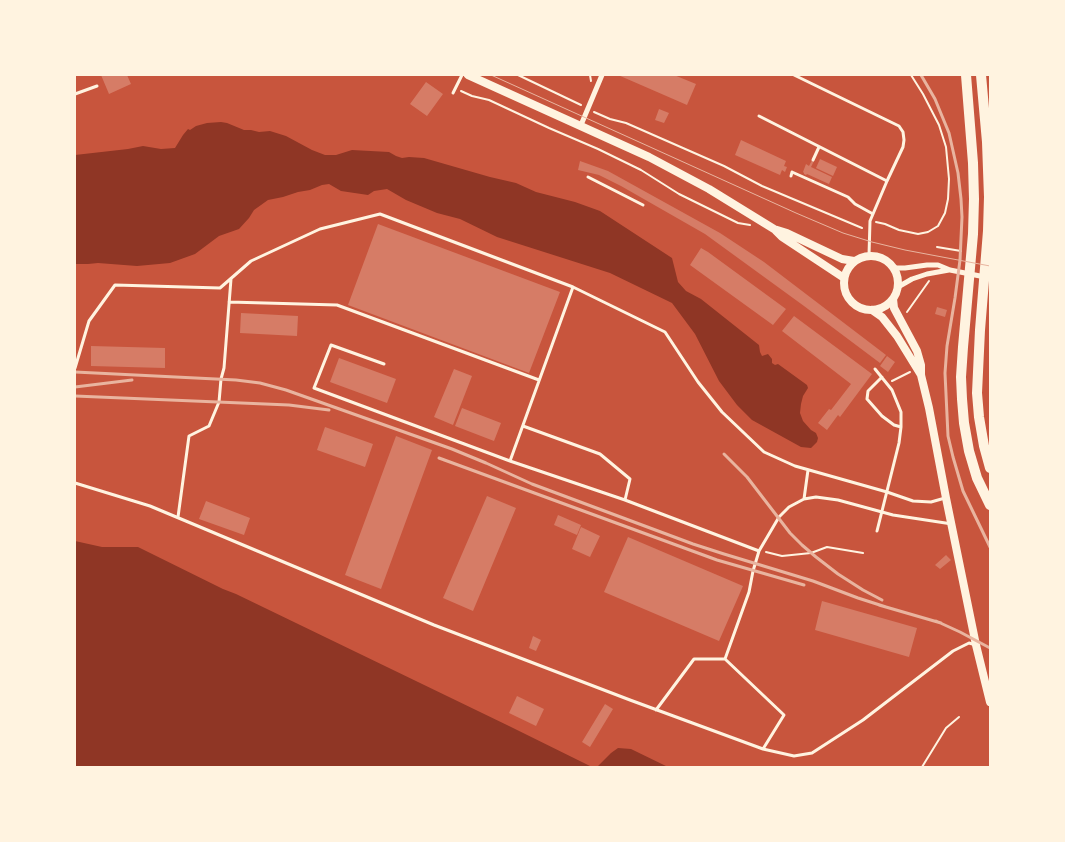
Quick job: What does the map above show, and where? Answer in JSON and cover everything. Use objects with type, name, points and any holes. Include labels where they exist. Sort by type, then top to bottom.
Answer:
[{"type":"main road","points":[[966,75],[974,199],[973,234],[961,377],[962,399],[969,451],[977,478],[990,505]]},
{"type":"main road","points":[[981,75],[990,197],[977,393],[984,446],[990,468]]},
{"type":"street","points":[[468,75],[478,77],[678,172],[774,229],[782,237],[844,278]]},
{"type":"street","points":[[581,126],[602,75]]},
{"type":"street","points":[[774,229],[787,233],[842,259],[854,261]]},
{"type":"street","points":[[869,255],[880,257],[894,268],[898,287],[893,299],[886,306],[872,310],[860,309],[853,304],[847,298],[844,290],[844,278],[849,266],[863,256],[869,255]]},
{"type":"street","points":[[894,268],[938,265],[950,270],[990,278]]},
{"type":"street","points":[[898,287],[912,279],[927,274],[950,270]]},
{"type":"street","points":[[893,299],[894,308],[922,364],[922,374],[946,498],[976,645],[990,702]]},
{"type":"street","points":[[872,310],[879,314],[897,336],[922,374]]},
{"type":"lane","points":[[453,93],[462,75]]},
{"type":"lane","points":[[794,75],[899,126],[903,132],[903,146],[870,221],[869,255]]},
{"type":"lane","points":[[75,94],[97,86]]},
{"type":"lane","points":[[759,116],[887,181]]},
{"type":"lane","points":[[813,160],[820,147]]},
{"type":"lane","points":[[791,176],[792,172],[848,197],[854,204],[873,214]]},
{"type":"lane","points":[[588,178],[642,205]]},
{"type":"lane","points":[[75,368],[89,321],[115,285],[220,288],[250,261],[320,229],[380,214],[573,287],[665,332],[698,382],[722,412],[764,452],[795,466],[913,500],[931,502],[946,498]]},
{"type":"lane","points":[[178,518],[189,436],[210,426],[219,402],[224,368],[231,278]]},
{"type":"lane","points":[[510,461],[573,287]]},
{"type":"lane","points":[[229,302],[337,305],[539,380]]},
{"type":"lane","points":[[384,364],[331,345],[314,388],[510,461],[625,500],[759,551]]},
{"type":"lane","points":[[875,369],[892,390],[901,412],[899,443],[877,531]]},
{"type":"lane","points":[[882,377],[868,391],[868,399],[882,416],[894,425],[901,427]]},
{"type":"lane","points":[[522,426],[600,454],[630,479],[625,500]]},
{"type":"lane","points":[[804,499],[808,470]]},
{"type":"lane","points":[[75,483],[150,506],[434,625],[656,710],[763,749],[794,756],[812,753],[863,720],[953,651],[969,643],[976,645]]},
{"type":"lane","points":[[725,659],[749,592],[752,571],[759,551],[779,517],[789,507],[804,499],[816,497],[916,520],[952,524]]},
{"type":"lane","points":[[656,710],[694,659],[725,659],[784,715],[763,749]]},
{"type":"path","points":[[518,75],[610,119],[626,123],[724,166],[771,190],[870,231]]},
{"type":"path","points":[[870,221],[918,234],[928,232],[938,226],[945,213],[949,179],[946,147],[939,125],[911,75]]},
{"type":"path","points":[[456,88],[472,96],[489,100],[598,149],[641,170],[679,194],[738,223],[755,226]]},
{"type":"path","points":[[899,319],[904,316],[930,280],[934,279]]},
{"type":"path","points":[[892,381],[912,371]]},
{"type":"path","points":[[759,551],[782,556],[811,554],[827,547],[862,553]]},
{"type":"path","points":[[922,767],[946,728],[959,717]]},
{"type":"shaded area","points":[[221,122],[244,130],[270,131],[286,136],[325,155],[336,155],[352,150],[389,152],[402,158],[424,158],[516,183],[536,192],[575,202],[600,211],[672,258],[678,282],[686,291],[701,299],[759,345],[762,356],[768,354],[772,359],[772,363],[778,364],[807,385],[808,388],[803,396],[800,413],[803,421],[816,433],[817,442],[811,448],[801,447],[752,420],[737,405],[719,381],[695,334],[672,303],[610,273],[497,237],[460,219],[437,213],[406,200],[387,189],[374,191],[368,195],[341,191],[329,184],[268,200],[254,210],[239,229],[219,236],[195,254],[170,263],[137,266],[98,263],[75,264],[75,155],[143,146],[161,149],[175,148],[188,129],[190,130],[207,123]]},
{"type":"shaded area","points":[[75,541],[102,547],[138,547],[595,767],[75,767]]},
{"type":"shaded area","points":[[618,748],[631,749],[668,767],[597,767]]},
{"type":"building","points":[[101,75],[127,75],[131,84],[109,94]]},
{"type":"building","points":[[618,75],[674,75],[696,84],[687,105]]},
{"type":"building","points":[[426,82],[443,94],[427,116],[410,104]]},
{"type":"building","points":[[659,109],[669,113],[664,123],[655,120]]},
{"type":"building","points":[[741,140],[786,161],[784,166],[787,167],[785,172],[782,170],[780,175],[735,155]]},
{"type":"building","points":[[820,159],[837,167],[833,176],[816,168]]},
{"type":"building","points":[[812,160],[814,161],[811,167],[832,177],[829,184],[804,174],[806,164],[809,166]]},
{"type":"building","points":[[580,161],[608,171],[720,233],[764,262],[886,355],[880,363],[705,234],[621,186],[599,175],[578,170]]},
{"type":"building","points":[[378,224],[560,292],[529,373],[348,305]]},
{"type":"building","points":[[701,248],[786,309],[773,325],[690,265]]},
{"type":"building","points":[[937,307],[947,310],[945,317],[935,314]]},
{"type":"building","points":[[241,313],[298,316],[297,336],[240,333]]},
{"type":"building","points":[[794,316],[872,374],[840,417],[838,415],[827,430],[818,423],[829,409],[831,410],[851,384],[782,331]]},
{"type":"building","points":[[91,346],[165,348],[165,368],[91,366]]},
{"type":"building","points":[[887,356],[895,362],[888,372],[880,366]]},
{"type":"building","points":[[339,358],[396,379],[387,403],[330,382]]},
{"type":"building","points":[[454,369],[472,376],[453,425],[434,417]]},
{"type":"building","points":[[462,408],[501,423],[494,441],[455,426]]},
{"type":"building","points":[[325,427],[373,444],[365,467],[317,450]]},
{"type":"building","points":[[396,436],[432,450],[381,589],[345,575]]},
{"type":"building","points":[[487,496],[516,508],[473,611],[443,598]]},
{"type":"building","points":[[206,501],[250,518],[244,535],[199,519]]},
{"type":"building","points":[[558,515],[581,525],[577,535],[554,525]]},
{"type":"building","points":[[581,527],[600,536],[590,557],[572,549]]},
{"type":"building","points":[[628,537],[743,586],[719,641],[604,592]]},
{"type":"building","points":[[946,555],[951,560],[940,569],[935,565]]},
{"type":"building","points":[[822,601],[917,628],[909,657],[815,630]]},
{"type":"building","points":[[533,636],[541,640],[536,651],[529,648]]},
{"type":"building","points":[[517,696],[544,709],[536,726],[509,713]]},
{"type":"building","points":[[605,704],[613,709],[590,747],[582,742]]},
{"type":"tram line","points":[[491,75],[843,233],[905,250],[990,266]]},
{"type":"railway","points":[[921,75],[935,99],[949,133],[958,173],[961,199],[960,260],[947,346],[945,373],[948,436],[963,491],[990,547]]},
{"type":"railway","points":[[75,372],[236,380],[260,383],[286,390],[452,449],[532,484],[693,544],[813,581],[886,607]]},
{"type":"railway","points":[[75,387],[132,380]]},
{"type":"railway","points":[[75,396],[289,405],[329,410]]},
{"type":"railway","points":[[724,454],[747,477],[790,533],[802,545],[838,574],[882,600]]},
{"type":"railway","points":[[439,458],[717,560],[804,585]]},
{"type":"railway","points":[[879,605],[941,623]]},
{"type":"railway","points":[[936,621],[990,648]]}]
